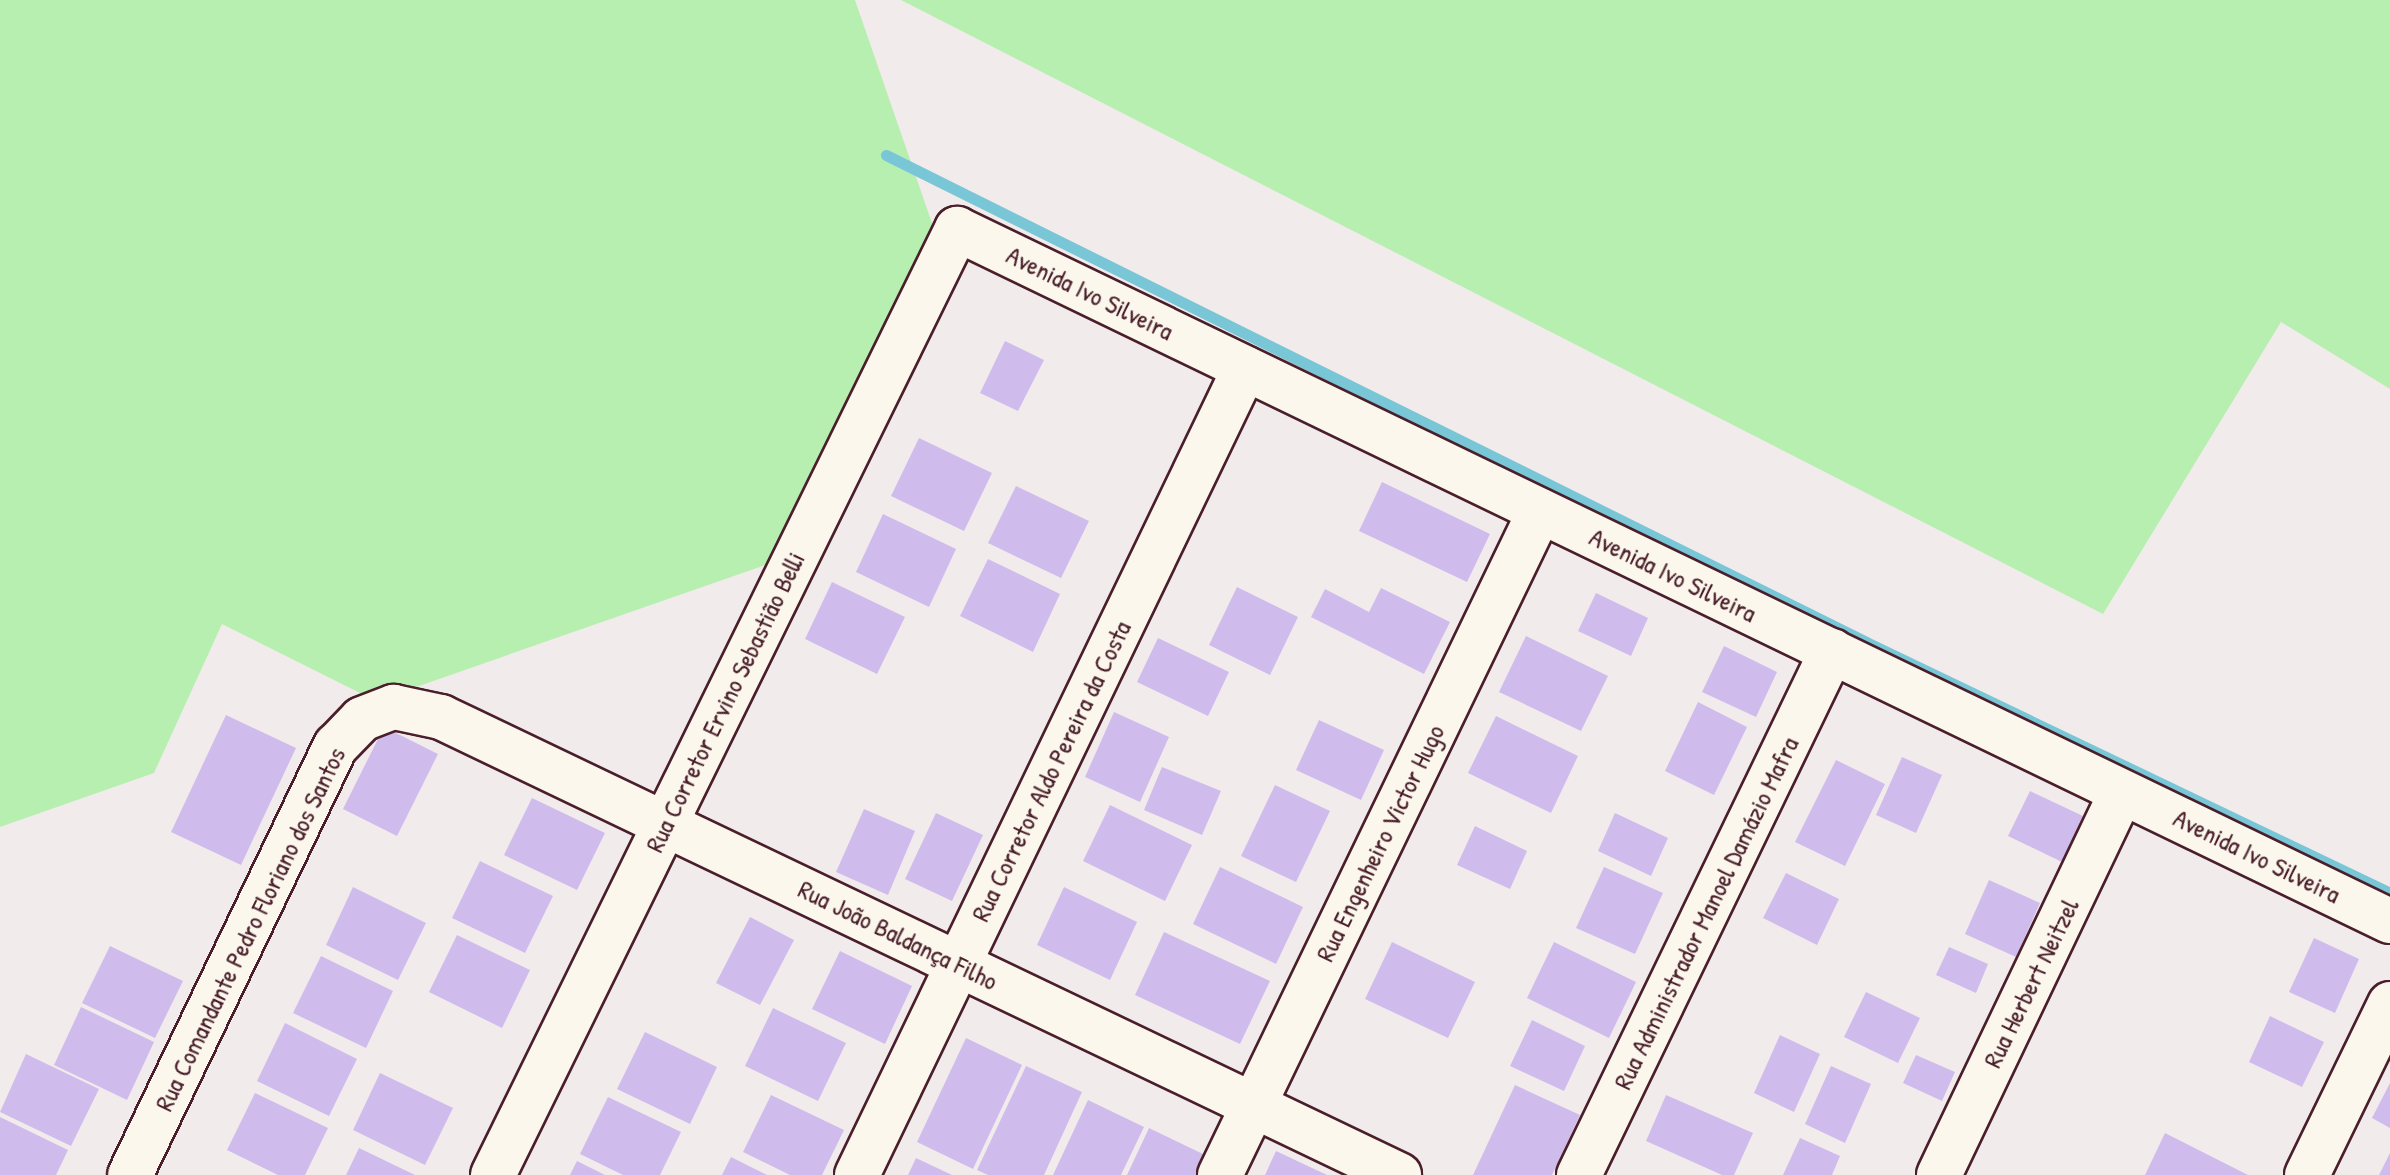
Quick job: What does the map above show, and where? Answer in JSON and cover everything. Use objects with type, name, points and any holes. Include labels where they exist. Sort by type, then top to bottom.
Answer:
[{"type":"street","name":"Avenida Ivo Silveira","points":[[957,229],[2390,921]]},
{"type":"street","name":"Rua Corretor Ervino Sebastião Belli","points":[[493,1175],[957,229]]},
{"type":"street","name":"Rua Corretor Aldo Pereira da Costa","points":[[857,1175],[1245,368]]},
{"type":"street","name":"Rua Engenheiro Victor Hugo","points":[[1220,1175],[1540,511]]},
{"type":"street","name":"Rua Administrador Manoel Damázio Mafra","points":[[1579,1175],[1832,651]]},
{"type":"street","name":"Rua João Baldança Filho","points":[[394,707],[441,717],[1399,1175]]},
{"type":"street","name":"Rua Comandante Pedro Floriano dos Santos","points":[[130,1175],[336,746],[362,719],[394,707]]},
{"type":"street","name":"Rua Herbert Neitzel","points":[[1939,1175],[2122,792]]},
{"type":"street","points":[[2307,1175],[2390,1004]]},
{"type":"green space","points":[[0,0],[855,0],[934,229],[768,564],[376,701],[222,624],[154,773],[0,827]]},
{"type":"green space","points":[[901,0],[2390,0],[2390,389],[2281,322],[2103,614]]},
{"type":"building","points":[[1005,341],[1044,360],[1018,411],[980,393]]},
{"type":"building","points":[[919,438],[992,473],[964,531],[891,496]]},
{"type":"building","points":[[1382,482],[1490,534],[1467,582],[1359,531]]},
{"type":"building","points":[[1016,486],[1089,521],[1061,578],[988,543]]},
{"type":"building","points":[[883,514],[956,549],[929,607],[856,572]]},
{"type":"building","points":[[988,559],[1060,594],[1033,652],[960,616]]},
{"type":"building","points":[[832,582],[905,617],[877,674],[805,639]]},
{"type":"building","points":[[1237,587],[1298,617],[1270,675],[1209,645]]},
{"type":"building","points":[[1381,588],[1450,622],[1424,674],[1311,617],[1325,589],[1369,612]]},
{"type":"building","points":[[1596,593],[1648,618],[1631,656],[1578,631]]},
{"type":"building","points":[[1526,636],[1608,676],[1581,731],[1499,692]]},
{"type":"building","points":[[1158,638],[1229,672],[1208,716],[1137,682]]},
{"type":"building","points":[[1724,646],[1777,672],[1756,717],[1702,692]]},
{"type":"building","points":[[1698,702],[1747,727],[1714,795],[1665,771]]},
{"type":"building","points":[[1114,712],[1169,737],[1140,802],[1085,777]]},
{"type":"building","points":[[226,715],[296,748],[241,865],[171,832]]},
{"type":"building","points":[[1496,716],[1578,756],[1551,813],[1468,773]]},
{"type":"building","points":[[1319,720],[1384,750],[1361,800],[1296,770]]},
{"type":"building","points":[[384,727],[438,754],[397,836],[343,809]]},
{"type":"building","points":[[1902,757],[1942,775],[1916,833],[1876,815]]},
{"type":"building","points":[[1836,760],[1885,784],[1845,866],[1795,842]]},
{"type":"building","points":[[1162,767],[1221,791],[1202,835],[1144,810]]},
{"type":"building","points":[[1275,785],[1330,811],[1296,882],[1241,856]]},
{"type":"building","points":[[2030,791],[2083,816],[2062,862],[2008,836]]},
{"type":"building","points":[[532,798],[605,833],[577,890],[504,855]]},
{"type":"building","points":[[1110,805],[1192,845],[1165,901],[1083,861]]},
{"type":"building","points":[[864,809],[915,831],[888,895],[836,872]]},
{"type":"building","points":[[936,813],[983,835],[952,901],[905,879]]},
{"type":"building","points":[[1615,813],[1668,838],[1651,876],[1598,851]]},
{"type":"building","points":[[1475,826],[1527,851],[1510,889],[1457,865]]},
{"type":"building","points":[[480,861],[553,896],[525,953],[452,918]]},
{"type":"building","points":[[1220,867],[1303,907],[1276,964],[1193,924]]},
{"type":"building","points":[[1604,867],[1663,893],[1635,954],[1576,928]]},
{"type":"building","points":[[1786,873],[1839,899],[1817,945],[1763,918]]},
{"type":"building","points":[[1989,880],[2040,903],[2016,957],[1965,934]]},
{"type":"building","points":[[353,887],[426,923],[398,980],[326,945]]},
{"type":"building","points":[[1064,887],[1137,922],[1110,980],[1037,945]]},
{"type":"building","points":[[750,917],[794,940],[760,1005],[716,983]]},
{"type":"building","points":[[1164,932],[1270,981],[1240,1044],[1135,995]]},
{"type":"building","points":[[457,935],[530,970],[502,1028],[429,992]]},
{"type":"building","points":[[2314,938],[2359,959],[2335,1013],[2289,992]]},
{"type":"building","points":[[1392,942],[1475,982],[1448,1038],[1365,999]]},
{"type":"building","points":[[1554,942],[1636,982],[1609,1038],[1527,998]]},
{"type":"building","points":[[110,946],[183,981],[155,1038],[82,1003]]},
{"type":"building","points":[[1949,947],[1988,964],[1976,993],[1936,975]]},
{"type":"building","points":[[840,951],[912,986],[885,1044],[812,1009]]},
{"type":"building","points":[[321,956],[393,991],[366,1048],[293,1013]]},
{"type":"building","points":[[1866,992],[1920,1018],[1898,1063],[1844,1037]]},
{"type":"building","points":[[81,1007],[154,1042],[127,1100],[54,1065]]},
{"type":"building","points":[[773,1008],[846,1043],[818,1101],[745,1066]]},
{"type":"building","points":[[2270,1016],[2324,1042],[2302,1087],[2249,1062]]},
{"type":"building","points":[[1532,1020],[1585,1046],[1564,1091],[1510,1066]]},
{"type":"building","points":[[285,1023],[357,1059],[329,1116],[257,1081]]},
{"type":"building","points":[[645,1032],[717,1067],[690,1124],[617,1089]]},
{"type":"building","points":[[1780,1035],[1820,1054],[1794,1112],[1754,1093]]},
{"type":"building","points":[[966,1038],[1022,1065],[973,1169],[917,1142]]},
{"type":"building","points":[[26,1054],[99,1089],[71,1146],[0,1112]]},
{"type":"building","points":[[1916,1055],[1955,1072],[1942,1101],[1903,1083]]},
{"type":"building","points":[[1026,1066],[1082,1092],[1044,1175],[988,1175],[977,1170]]},
{"type":"building","points":[[1831,1066],[1871,1084],[1845,1143],[1805,1124]]},
{"type":"building","points":[[380,1073],[453,1108],[425,1165],[353,1130]]},
{"type":"building","points":[[2390,1083],[2390,1128],[2372,1118]]},
{"type":"building","points":[[1515,1085],[1580,1115],[1552,1175],[1473,1175]]},
{"type":"building","points":[[255,1093],[328,1128],[305,1175],[278,1175],[227,1150]]},
{"type":"building","points":[[771,1095],[844,1130],[822,1175],[790,1175],[743,1152]]},
{"type":"building","points":[[1666,1095],[1753,1133],[1734,1175],[1722,1175],[1646,1141]]},
{"type":"building","points":[[608,1097],[681,1132],[660,1175],[623,1175],[580,1154]]},
{"type":"building","points":[[1088,1100],[1144,1127],[1121,1175],[1053,1175]]},
{"type":"building","points":[[0,1117],[68,1150],[56,1175],[0,1175]]},
{"type":"building","points":[[1149,1128],[1205,1155],[1196,1175],[1127,1175]]},
{"type":"building","points":[[2165,1133],[2248,1175],[2145,1175]]},
{"type":"building","points":[[1800,1138],[1840,1156],[1832,1175],[1783,1175]]},
{"type":"building","points":[[359,1148],[415,1175],[346,1175]]},
{"type":"building","points":[[1276,1151],[1327,1175],[1265,1175]]},
{"type":"building","points":[[2390,1153],[2390,1175],[2379,1175]]},
{"type":"building","points":[[731,1157],[767,1175],[722,1175]]},
{"type":"building","points":[[916,1158],[952,1175],[908,1175]]},
{"type":"building","points":[[577,1161],[605,1175],[570,1175]]},
{"type":"waterway","points":[[886,155],[1866,642],[2390,893]]}]
